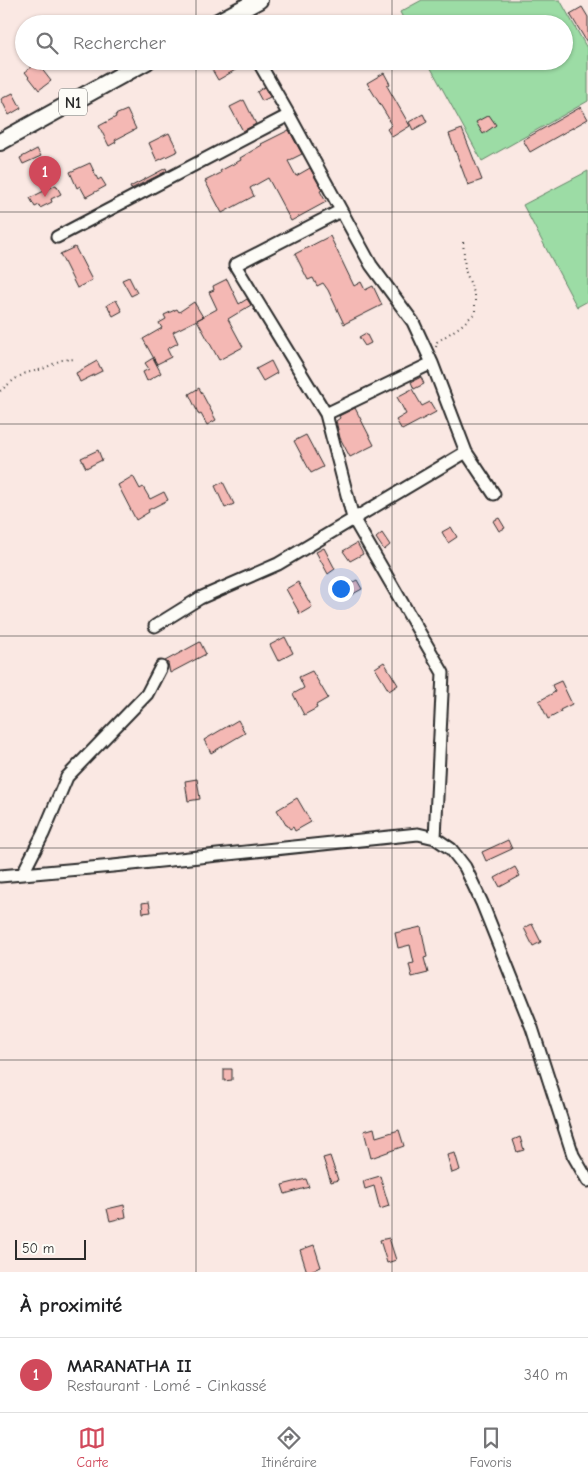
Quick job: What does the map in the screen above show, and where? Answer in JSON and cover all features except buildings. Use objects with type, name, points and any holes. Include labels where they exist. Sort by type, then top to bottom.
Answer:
[{"type":"highway","points":[[238,15],[253,2]]},
{"type":"highway","name":"N1","points":[[0,142],[131,70]]},
{"type":"street","points":[[263,70],[371,265],[414,322],[466,452],[494,494]]},
{"type":"street","points":[[57,237],[289,115]]},
{"type":"street","points":[[340,211],[235,265],[326,414],[354,518],[442,673],[435,838]]},
{"type":"street","points":[[326,414],[432,363]]},
{"type":"street","points":[[155,626],[200,598],[278,564],[466,452]]},
{"type":"street","points":[[23,873],[43,834],[67,777],[147,694],[161,667]]},
{"type":"street","points":[[0,876],[418,834],[435,838],[451,849],[466,867],[532,1028],[573,1155],[588,1181]]},
{"type":"path","points":[[432,363],[438,342],[461,326],[475,313],[475,295],[465,270],[463,240]]},
{"type":"path","points":[[0,391],[26,373],[42,369],[61,360],[76,359]]},
{"type":"green space","points":[[422,0],[560,0],[568,15],[402,15],[400,12]]},
{"type":"green space","points":[[573,23],[588,50],[588,101],[482,161],[432,70],[573,70]]},
{"type":"green space","points":[[588,171],[588,301],[577,307],[523,205]]},
{"type":"place","name":"MARANATHA II","points":[[45,197]]}]
